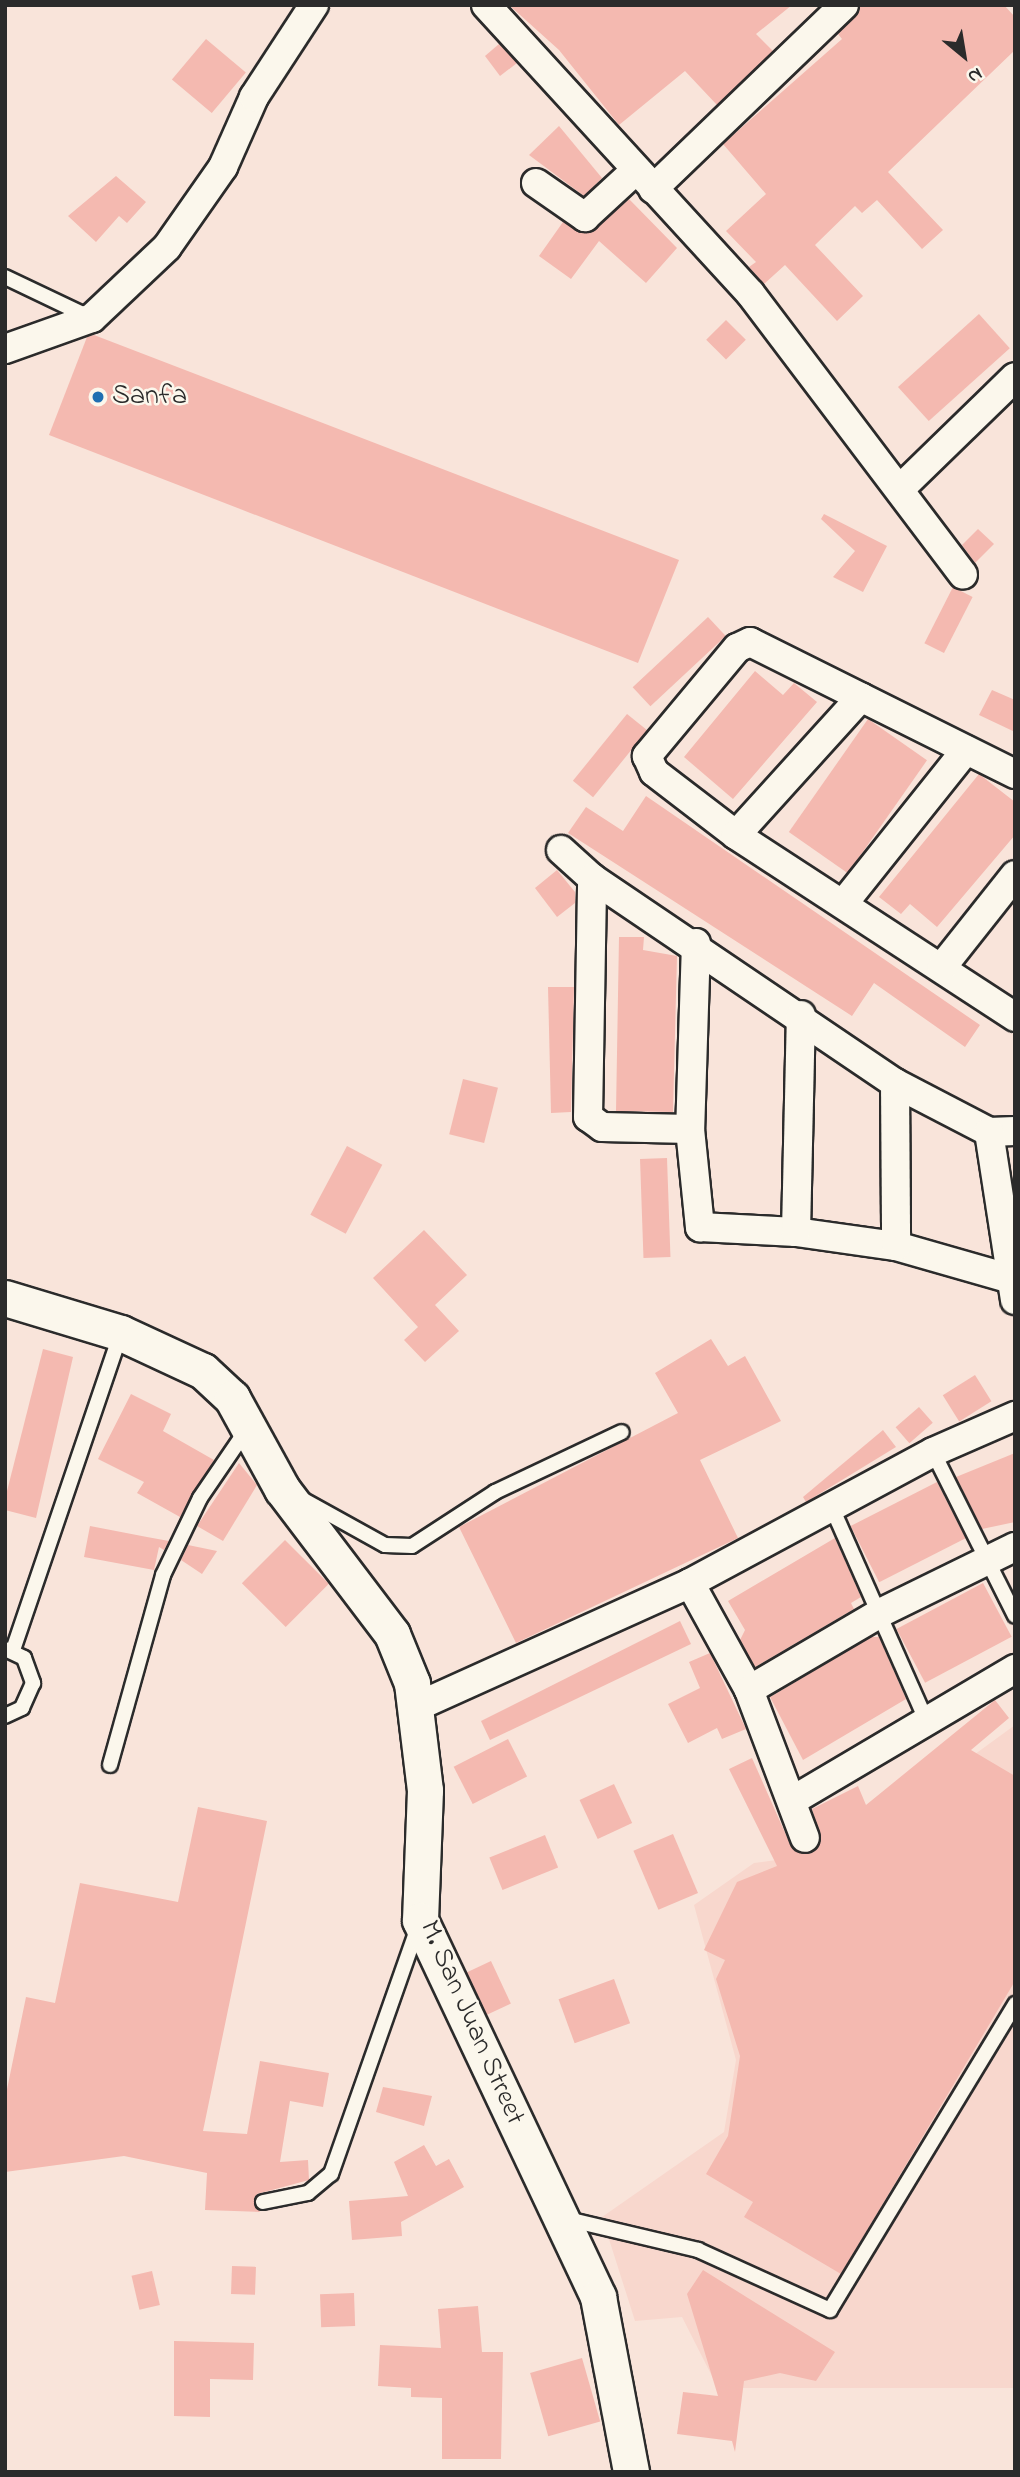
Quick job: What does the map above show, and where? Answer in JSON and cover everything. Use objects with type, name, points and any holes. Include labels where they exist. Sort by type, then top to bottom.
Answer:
[{"type":"street","points":[[5,349],[92,318],[167,247],[223,167],[254,97],[314,5]]},
{"type":"street","points":[[486,5],[750,293],[901,488],[963,575]]},
{"type":"street","points":[[536,183],[585,217],[645,179],[844,5]]},
{"type":"street","points":[[901,488],[1015,377]]},
{"type":"street","points":[[1015,774],[757,644],[737,648],[647,756],[654,772],[736,835],[1015,1017]]},
{"type":"street","points":[[736,835],[861,697]]},
{"type":"street","points":[[844,904],[966,750]]},
{"type":"street","points":[[561,850],[592,878],[696,943],[895,1083],[1002,1132],[1013,1290],[896,1246],[796,1232],[700,1227],[690,1129],[696,943]]},
{"type":"street","points":[[942,967],[1015,875]]},
{"type":"street","points":[[592,878],[588,1117],[602,1127],[690,1129]]},
{"type":"street","points":[[796,1232],[801,1015]]},
{"type":"street","points":[[895,1083],[896,1246]]},
{"type":"street","name":"M. San Juan Street","points":[[5,1298],[121,1333],[203,1371],[249,1424],[282,1489],[393,1634],[416,1707],[425,1790],[420,1920],[477,2049],[567,2220],[598,2297],[631,2472]]},
{"type":"street","points":[[416,1707],[690,1583],[833,1510],[933,1452],[1015,1416]]},
{"type":"street","points":[[749,1690],[880,1613],[1003,1552]]},
{"type":"street","points":[[690,1583],[749,1690],[795,1799],[806,1838]]},
{"type":"street","points":[[795,1799],[1015,1668]]},
{"type":"lane","points":[[5,277],[92,318]]},
{"type":"lane","points":[[5,1716],[22,1708],[33,1683],[24,1658],[9,1649],[121,1333]]},
{"type":"lane","points":[[110,1765],[163,1574],[200,1498],[249,1424]]},
{"type":"lane","points":[[282,1489],[385,1545],[412,1546],[495,1492],[622,1432]]},
{"type":"lane","points":[[933,1452],[1003,1552],[1015,1616]]},
{"type":"lane","points":[[833,1510],[926,1720]]},
{"type":"lane","points":[[263,2202],[308,2193],[331,2174],[420,1920]]},
{"type":"lane","points":[[567,2220],[698,2250],[830,2309],[1015,2004]]},
{"type":"shaded area","points":[[1015,1725],[1015,2388],[718,2388],[682,2317],[635,2321],[602,2217],[724,2132],[736,2060],[694,1905],[754,1863],[798,1857],[820,1836],[886,1819]]},
{"type":"building","points":[[509,5],[792,5],[756,34],[773,51],[717,105],[685,71],[619,125],[559,50]]},
{"type":"building","points":[[860,5],[1004,5],[1015,17],[1015,50],[888,172],[943,230],[922,249],[877,200],[862,213],[855,206],[815,245],[863,296],[837,321],[785,265],[764,284],[749,267],[756,262],[726,231],[766,194],[723,144],[842,39],[838,34]]},
{"type":"building","points":[[206,39],[246,72],[212,113],[172,80]]},
{"type":"building","points":[[499,44],[517,63],[500,76],[485,56]]},
{"type":"building","points":[[559,126],[602,178],[584,196],[529,155]]},
{"type":"building","points":[[116,176],[146,202],[127,223],[119,216],[96,242],[68,216]]},
{"type":"building","points":[[629,199],[677,248],[646,283],[599,241],[571,279],[539,256],[563,222],[590,233]]},
{"type":"building","points":[[979,314],[1010,348],[929,421],[898,387]]},
{"type":"building","points":[[726,320],[746,340],[726,360],[706,340]]},
{"type":"building","points":[[94,335],[679,560],[638,663],[49,435],[87,337]]},
{"type":"building","points":[[824,514],[887,546],[863,592],[833,577],[855,551],[821,519]]},
{"type":"building","points":[[978,529],[994,544],[975,563],[962,545]]},
{"type":"building","points":[[953,587],[973,597],[944,653],[924,643]]},
{"type":"building","points":[[708,617],[726,636],[650,706],[633,687]]},
{"type":"building","points":[[755,671],[783,695],[794,683],[817,702],[733,799],[684,757]]},
{"type":"building","points":[[992,690],[1015,700],[1015,732],[979,715]]},
{"type":"building","points":[[627,714],[647,730],[593,797],[573,781]]},
{"type":"building","points":[[868,719],[927,760],[848,873],[789,832]]},
{"type":"building","points":[[979,774],[1015,802],[1015,835],[937,927],[910,904],[901,914],[879,897]]},
{"type":"building","points":[[646,796],[980,1025],[965,1047],[874,983],[852,1016],[568,833],[586,807],[623,831]]},
{"type":"building","points":[[557,870],[575,892],[575,903],[557,917],[535,888]]},
{"type":"building","points":[[619,937],[644,937],[643,950],[677,956],[673,1112],[616,1111]]},
{"type":"building","points":[[548,987],[574,987],[571,1112],[551,1113]]},
{"type":"building","points":[[463,1079],[498,1088],[484,1143],[449,1134]]},
{"type":"building","points":[[347,1146],[382,1165],[346,1234],[310,1215]]},
{"type":"building","points":[[667,1158],[670,1257],[643,1258],[640,1159]]},
{"type":"building","points":[[424,1230],[467,1275],[435,1305],[459,1331],[425,1362],[404,1340],[418,1327],[373,1278]]},
{"type":"building","points":[[711,1339],[728,1366],[745,1356],[781,1421],[700,1460],[738,1538],[516,1643],[459,1527],[678,1413],[655,1373]]},
{"type":"building","points":[[43,1349],[73,1357],[36,1518],[5,1510],[5,1499]]},
{"type":"building","points":[[975,1375],[991,1401],[959,1421],[943,1395]]},
{"type":"building","points":[[131,1394],[171,1414],[163,1431],[214,1460],[180,1517],[137,1493],[144,1482],[98,1459]]},
{"type":"building","points":[[919,1407],[933,1423],[909,1443],[896,1427]]},
{"type":"building","points":[[883,1430],[896,1447],[806,1502],[803,1497]]},
{"type":"building","points":[[1015,1453],[1015,1522],[982,1529],[956,1477]]},
{"type":"building","points":[[239,1463],[257,1485],[223,1541],[197,1526]]},
{"type":"building","points":[[937,1482],[966,1538],[879,1582],[851,1526]]},
{"type":"building","points":[[90,1526],[169,1541],[164,1550],[159,1547],[154,1570],[84,1557]]},
{"type":"building","points":[[835,1538],[861,1597],[851,1603],[854,1609],[755,1667],[740,1640],[745,1630],[728,1601]]},
{"type":"building","points":[[285,1540],[329,1584],[286,1627],[242,1583]]},
{"type":"building","points":[[188,1545],[217,1551],[202,1574],[181,1560]]},
{"type":"building","points":[[983,1583],[1012,1637],[925,1683],[896,1629]]},
{"type":"building","points":[[680,1621],[691,1644],[490,1740],[481,1721]]},
{"type":"building","points":[[871,1637],[879,1637],[906,1699],[803,1760],[770,1697]]},
{"type":"building","points":[[710,1653],[746,1729],[722,1739],[717,1728],[688,1743],[668,1704],[700,1688],[689,1662]]},
{"type":"building","points":[[995,1700],[1009,1718],[971,1750],[1015,1776],[1015,1981],[841,2274],[744,2217],[753,2202],[706,2174],[728,2136],[740,2056],[716,1979],[725,1960],[704,1950],[737,1882],[777,1866],[729,1769],[752,1758],[790,1844],[810,1854],[821,1840],[812,1809],[858,1786],[866,1805]]},
{"type":"building","points":[[508,1739],[527,1776],[473,1804],[454,1767]]},
{"type":"building","points":[[614,1784],[632,1823],[598,1839],[580,1800]]},
{"type":"building","points":[[198,1807],[267,1821],[203,2131],[247,2134],[260,2061],[329,2073],[323,2107],[290,2101],[280,2162],[308,2160],[309,2180],[257,2194],[254,2203],[260,2212],[205,2210],[207,2173],[124,2156],[5,2172],[5,2099],[26,1997],[55,2003],[80,1883],[178,1902]]},
{"type":"building","points":[[673,1834],[698,1893],[658,1910],[633,1851]]},
{"type":"building","points":[[545,1835],[558,1867],[502,1890],[489,1857]]},
{"type":"building","points":[[491,1961],[511,2004],[486,2015],[467,1972]]},
{"type":"building","points":[[614,1979],[630,2023],[575,2043],[559,1999]]},
{"type":"building","points":[[383,2087],[432,2096],[424,2126],[376,2112]]},
{"type":"building","points":[[424,2145],[436,2166],[449,2159],[464,2187],[401,2222],[402,2236],[352,2240],[349,2201],[408,2196],[394,2162]]},
{"type":"building","points":[[232,2266],[256,2267],[255,2295],[231,2294]]},
{"type":"building","points":[[703,2270],[835,2352],[816,2381],[780,2373],[744,2381],[735,2452],[732,2441],[677,2434],[683,2392],[718,2396],[687,2294]]},
{"type":"building","points":[[152,2271],[160,2305],[139,2310],[132,2276]]},
{"type":"building","points":[[354,2293],[355,2326],[321,2327],[320,2294]]},
{"type":"building","points":[[478,2306],[482,2352],[503,2352],[501,2459],[442,2459],[442,2398],[411,2397],[411,2388],[378,2386],[380,2345],[441,2348],[438,2309]]},
{"type":"building","points":[[174,2341],[254,2343],[253,2380],[210,2379],[210,2417],[174,2416]]},
{"type":"building","points":[[582,2358],[600,2421],[548,2436],[530,2373]]},
{"type":"place","name":"Sanfa","points":[[98,397]]}]
